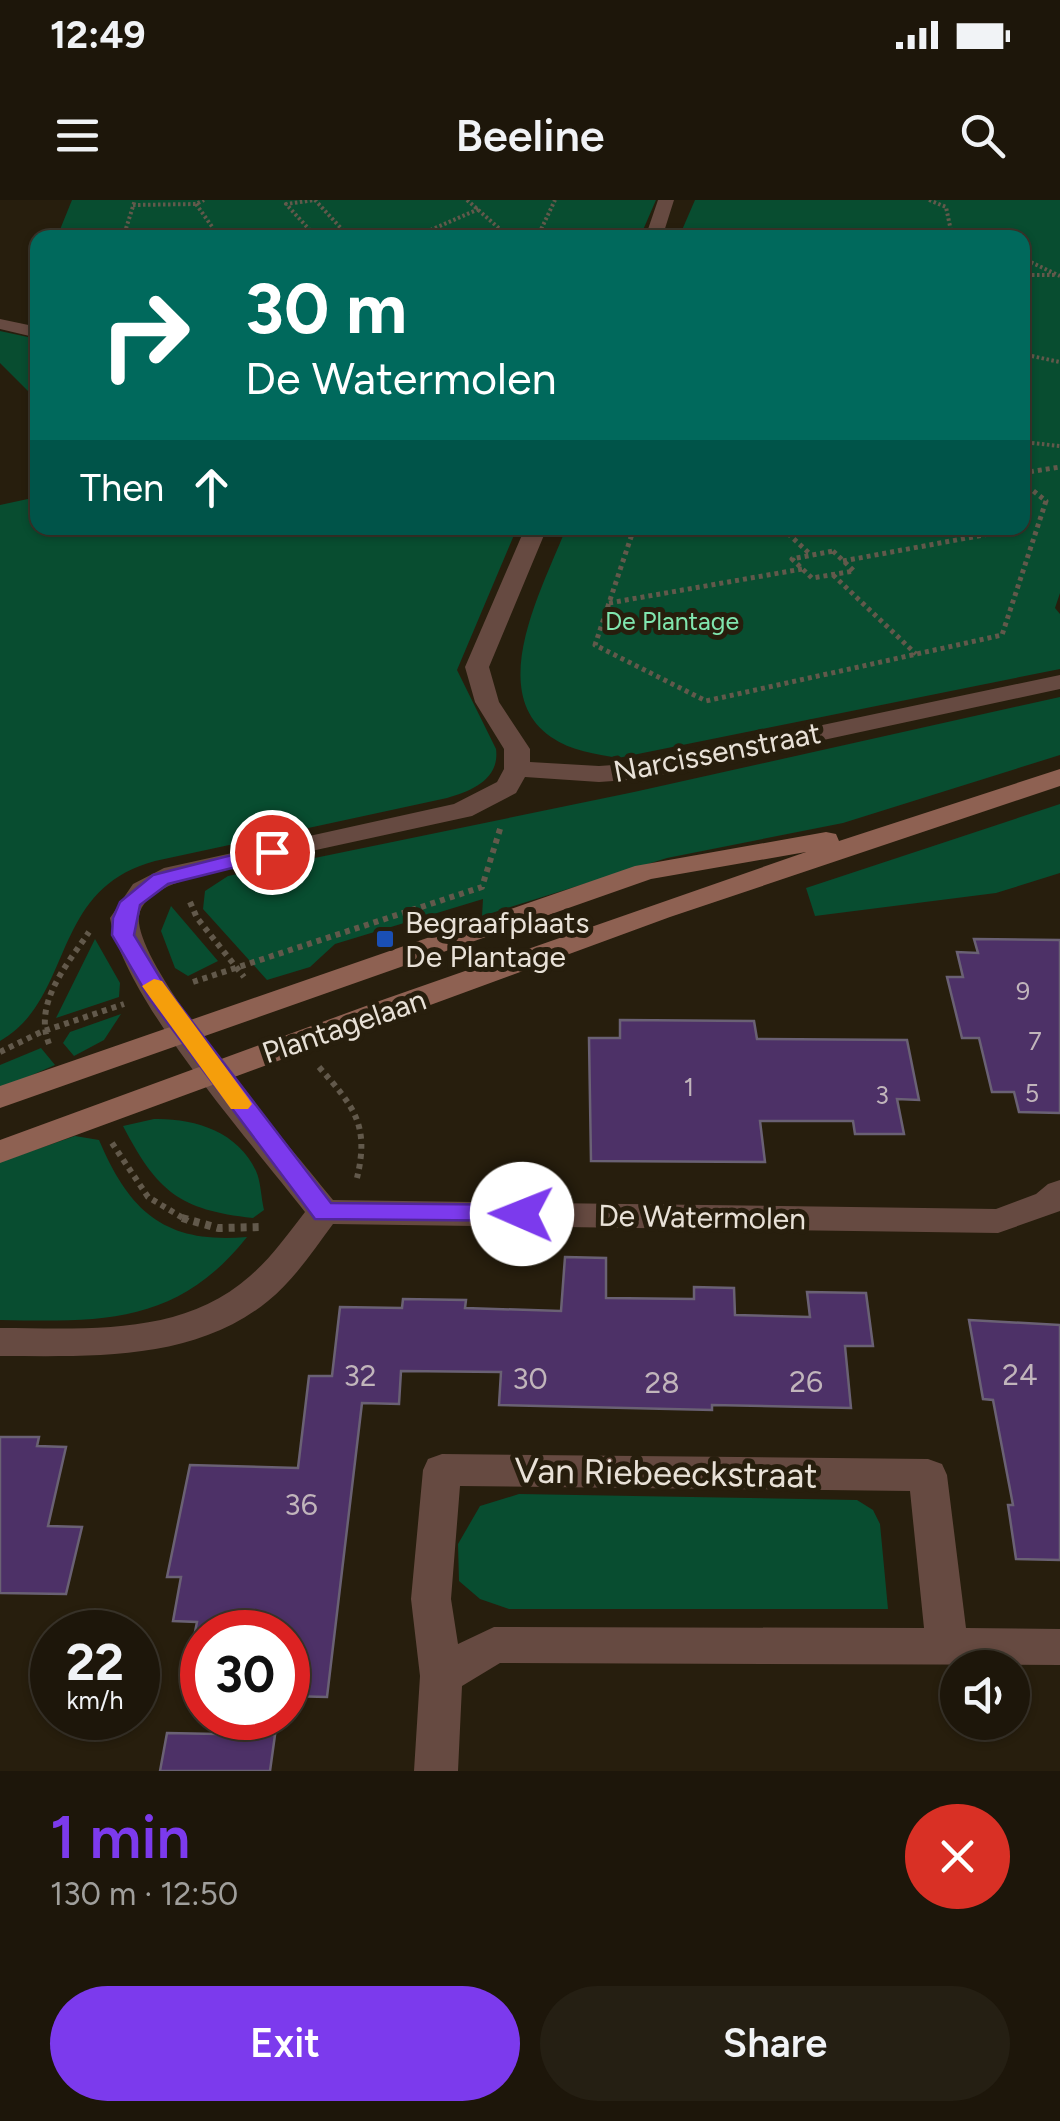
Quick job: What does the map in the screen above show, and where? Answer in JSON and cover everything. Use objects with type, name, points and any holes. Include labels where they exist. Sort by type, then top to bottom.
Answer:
[{"type":"main road","name":"Plantagelaan","points":[[0,1152],[214,1072],[915,824],[1060,777]]},
{"type":"main road","name":"Plantagelaan","points":[[0,1097],[645,872],[915,824]]},
{"type":"street","points":[[656,230],[666,200]]},
{"type":"street","points":[[0,324],[30,331]]},
{"type":"street","points":[[0,1342],[130,1341],[182,1330],[254,1294],[324,1212],[186,1031],[123,935],[124,918],[131,902],[161,880],[189,870],[462,810],[507,787],[529,770],[487,702],[478,667],[533,535]]},
{"type":"street","name":"Narcissenstraat","points":[[529,770],[642,771],[1060,682]]},
{"type":"street","name":"De Watermolen","points":[[324,1212],[998,1221],[1048,1204],[1060,1192]]},
{"type":"street","name":"Van Riebeeckstraat","points":[[436,1771],[442,1676],[431,1600],[442,1470],[928,1476],[948,1644]]},
{"type":"street","points":[[442,1676],[494,1644],[1060,1647]]},
{"type":"path","points":[[125,230],[134,202],[196,204],[204,200]]},
{"type":"path","points":[[310,230],[286,204],[315,200],[343,230]]},
{"type":"path","points":[[467,200],[501,230]]},
{"type":"path","points":[[541,230],[555,200]]},
{"type":"path","points":[[929,200],[946,207],[951,230]]},
{"type":"path","points":[[196,204],[213,230]]},
{"type":"path","points":[[431,230],[478,210]]},
{"type":"path","points":[[1030,262],[1060,276],[1030,275]]},
{"type":"path","points":[[1030,356],[1060,362]]},
{"type":"path","points":[[1030,443],[1060,446]]},
{"type":"path","points":[[1030,472],[1060,468]]},
{"type":"path","points":[[632,535],[595,645],[706,701],[1002,635],[1046,501],[1030,488]]},
{"type":"path","points":[[1030,526],[1038,524]]},
{"type":"path","points":[[790,535],[811,555]]},
{"type":"path","points":[[843,561],[980,535]]},
{"type":"path","points":[[833,551],[843,561],[854,571],[812,578],[792,559],[833,551]]},
{"type":"path","points":[[609,602],[802,569]]},
{"type":"path","points":[[832,574],[916,654]]},
{"type":"path","points":[[237,968],[482,887],[506,812],[529,770]]},
{"type":"path","points":[[189,870],[187,894],[197,918],[265,1004]]},
{"type":"path","points":[[66,1073],[42,1032],[42,1014],[89,932],[131,902]]},
{"type":"path","points":[[0,1052],[42,1032]]},
{"type":"path","points":[[95,1116],[146,1196],[172,1214],[224,1229],[257,1228],[324,1212],[353,1191],[366,1149],[360,1115],[298,1043]]},
{"type":"green space","points":[[72,200],[656,200],[643,230],[60,230]]},
{"type":"green space","name":"De Plantage","points":[[695,200],[1060,200],[1060,593],[1055,608],[1060,614],[1060,669],[618,758],[567,746],[551,737],[532,717],[522,693],[521,665],[534,607],[563,535],[1030,535],[1030,230],[682,230]]},
{"type":"green space","points":[[0,331],[30,337],[30,393],[0,363]]},
{"type":"green space","points":[[30,499],[30,535],[514,535],[457,670],[496,749],[494,768],[475,787],[447,798],[155,861],[121,875],[97,895],[79,919],[41,999],[24,1022],[0,1041],[0,505]]},
{"type":"green space","points":[[1060,697],[1060,755],[843,823],[667,858],[482,916],[483,899],[335,944],[310,967],[267,980],[203,909],[205,891],[228,876],[634,792]]},
{"type":"green space","points":[[1060,804],[1060,873],[996,893],[815,916],[806,888]]},
{"type":"green space","points":[[171,906],[218,961],[188,976],[175,968],[161,931]]},
{"type":"green space","points":[[95,939],[120,983],[119,997],[56,1018]]},
{"type":"green space","points":[[121,1014],[104,1040],[74,1056],[63,1043],[70,1032]]},
{"type":"green space","points":[[41,1048],[55,1065],[0,1089],[0,1065]]},
{"type":"green space","points":[[154,1119],[199,1124],[238,1146],[256,1171],[264,1210],[253,1218],[228,1214],[188,1203],[173,1193],[147,1167],[123,1126]]},
{"type":"green space","points":[[75,1136],[99,1140],[124,1187],[154,1219],[194,1235],[247,1237],[221,1266],[194,1287],[137,1312],[73,1320],[0,1320],[0,1162]]},
{"type":"green space","points":[[519,1494],[857,1500],[873,1510],[880,1524],[888,1609],[509,1609],[480,1599],[459,1581],[458,1544],[480,1506]]},
{"type":"building","points":[[974,939],[1060,940],[1060,1113],[1019,1112],[1014,1092],[992,1092],[979,1038],[962,1038],[947,977],[963,977],[957,952],[978,953]]},
{"type":"building","points":[[620,1020],[754,1021],[757,1039],[907,1040],[919,1100],[897,1099],[904,1134],[855,1134],[853,1121],[760,1121],[765,1162],[591,1161],[589,1038],[620,1038]]},
{"type":"building","points":[[565,1257],[606,1258],[606,1298],[694,1299],[694,1287],[734,1288],[735,1315],[810,1317],[807,1292],[866,1293],[873,1346],[845,1346],[851,1408],[712,1405],[712,1410],[499,1405],[501,1372],[401,1371],[399,1404],[362,1403],[327,1697],[310,1697],[310,1610],[180,1610],[180,1621],[173,1621],[181,1577],[167,1577],[190,1465],[298,1468],[309,1376],[332,1376],[340,1307],[402,1308],[403,1299],[466,1300],[465,1308],[561,1311]]},
{"type":"building","points":[[969,1320],[1060,1325],[1060,1560],[1016,1559],[1008,1505],[1013,1505],[993,1400],[983,1399]]},
{"type":"building","points":[[0,1437],[39,1437],[37,1446],[66,1447],[48,1526],[82,1527],[66,1594],[0,1593]]},
{"type":"building","points":[[167,1733],[180,1733],[180,1740],[274,1740],[270,1771],[160,1771]]},
{"type":"slow traffic","points":[[154,986],[239,1104]]},
{"type":"place","name":"Begraafplaats De Plantage","points":[[385,939]]},
{"type":"route","points":[[272,852],[196,868],[161,880],[131,902],[124,918],[123,935],[158,993],[214,1072],[324,1212],[522,1214]]}]
